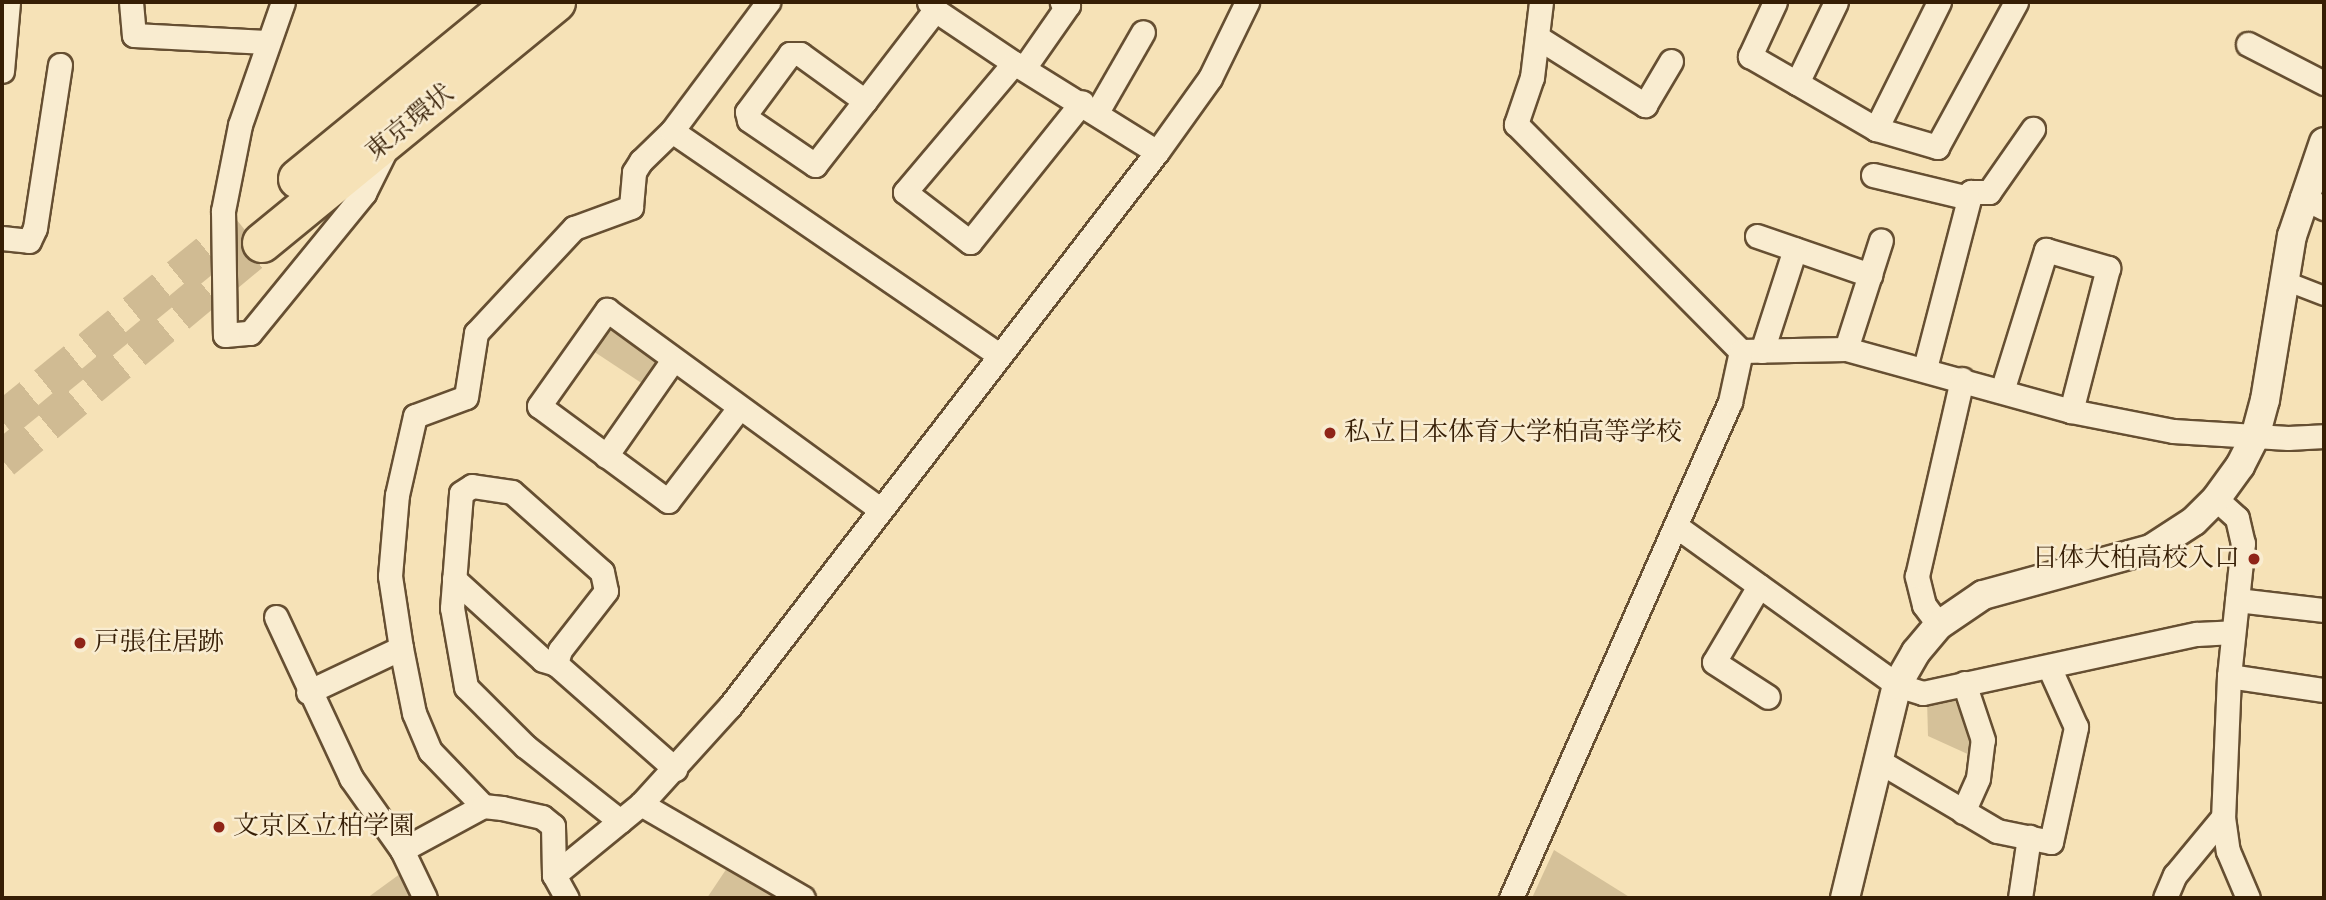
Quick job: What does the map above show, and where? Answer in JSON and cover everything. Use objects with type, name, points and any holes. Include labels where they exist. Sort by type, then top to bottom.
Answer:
[{"type":"highway","name":"東京環状","points":[[514,2],[254,233],[393,137],[556,2]]},
{"type":"street","points":[[2,71],[8,2]]},
{"type":"street","points":[[131,2],[134,35],[266,42]]},
{"type":"street","points":[[283,2],[266,42],[240,125],[223,211],[225,335],[250,333],[364,193],[393,137]]},
{"type":"street","points":[[567,898],[554,875],[553,826],[542,817],[483,806],[430,751],[414,713],[390,576],[397,495],[415,416],[466,397],[476,333],[574,228],[631,206],[635,172],[672,131],[768,2]]},
{"type":"street","points":[[1062,2],[1068,5],[1019,65],[905,192],[970,242],[1089,107],[1143,32]]},
{"type":"street","points":[[554,875],[641,804],[730,706],[879,508],[1157,152],[1209,78],[1247,2]]},
{"type":"street","points":[[1541,2],[1532,77],[1516,124],[1751,351],[1846,349],[1925,368],[2071,411],[2173,431],[2255,437],[2324,436]]},
{"type":"street","points":[[1775,2],[1751,56],[1876,129],[1937,147],[2016,2]]},
{"type":"street","points":[[1876,129],[1939,2]]},
{"type":"street","points":[[1797,83],[1833,3]]},
{"type":"street","points":[[865,101],[800,54],[790,54],[747,112],[749,120],[815,165],[865,101],[932,6],[1019,65],[1157,152]]},
{"type":"street","points":[[1537,37],[1645,105],[1671,61]]},
{"type":"street","points":[[2248,44],[2324,83]]},
{"type":"street","points":[[2,239],[29,241],[35,228],[60,65]]},
{"type":"street","points":[[1925,368],[1970,192],[1989,192],[2033,129]]},
{"type":"street","points":[[672,131],[998,354]]},
{"type":"street","points":[[1845,898],[1897,685],[1916,652],[1939,625],[1983,595],[2151,549],[2194,521],[2216,499],[2255,437],[2272,365],[2283,280],[2313,203],[2324,142]]},
{"type":"street","points":[[1872,175],[1969,198]]},
{"type":"street","points":[[1757,236],[1870,275]]},
{"type":"street","points":[[1846,349],[1881,240]]},
{"type":"street","points":[[1511,898],[1796,249]]},
{"type":"street","points":[[2002,391],[2046,250],[2108,268],[2071,411]]},
{"type":"street","points":[[2283,280],[2324,296]]},
{"type":"street","points":[[738,408],[668,501],[539,406],[607,310],[738,408],[879,508]]},
{"type":"street","points":[[606,456],[673,360]]},
{"type":"street","points":[[1939,625],[1924,605],[1917,576],[1962,379]]},
{"type":"street","points":[[556,664],[560,650],[606,591],[602,572],[512,492],[472,486],[461,494],[452,608],[467,687],[525,746],[620,821]]},
{"type":"street","points":[[2216,499],[2242,528],[2230,677],[2223,817],[2228,851],[2248,898]]},
{"type":"street","points":[[1676,526],[1897,685],[1923,694],[2197,634],[2233,632]]},
{"type":"street","points":[[454,579],[543,660],[556,664],[675,769]]},
{"type":"street","points":[[1759,586],[1714,662],[1768,697]]},
{"type":"street","points":[[2237,600],[2324,610]]},
{"type":"street","points":[[276,617],[308,692],[351,778],[402,850],[425,898]]},
{"type":"street","points":[[308,692],[401,648]]},
{"type":"street","points":[[1877,760],[1997,831],[2051,842],[2076,727],[2049,667]]},
{"type":"street","points":[[2230,677],[2324,691]]},
{"type":"street","points":[[1964,683],[1983,740],[1978,778],[1964,812]]},
{"type":"street","points":[[641,804],[790,895]]},
{"type":"street","points":[[402,850],[483,806]]},
{"type":"street","points":[[2165,898],[2182,865],[2223,817]]},
{"type":"street","points":[[2020,898],[2029,837]]},
{"type":"shaded area","points":[[605,328],[614,328],[659,359],[659,368],[646,386],[590,349]]},
{"type":"shaded area","points":[[1952,694],[1972,739],[1972,756],[1928,736],[1927,699]]},
{"type":"shaded area","points":[[1554,850],[1631,898],[1532,898]]},
{"type":"shaded area","points":[[727,868],[771,892],[774,898],[707,898]]},
{"type":"shaded area","points":[[404,871],[418,898],[367,898]]},
{"type":"tunnel","points":[[2,421],[242,226]]},
{"type":"tunnel","points":[[2,460],[262,243]]},
{"type":"place","name":"私立日本体育大学柏高等学校","points":[[1330,433]]},
{"type":"place","name":"日体大柏高校入口","points":[[2254,559]]},
{"type":"place","name":"戸張住居跡","points":[[80,643]]},
{"type":"place","name":"文京区立柏学園","points":[[219,827]]}]
